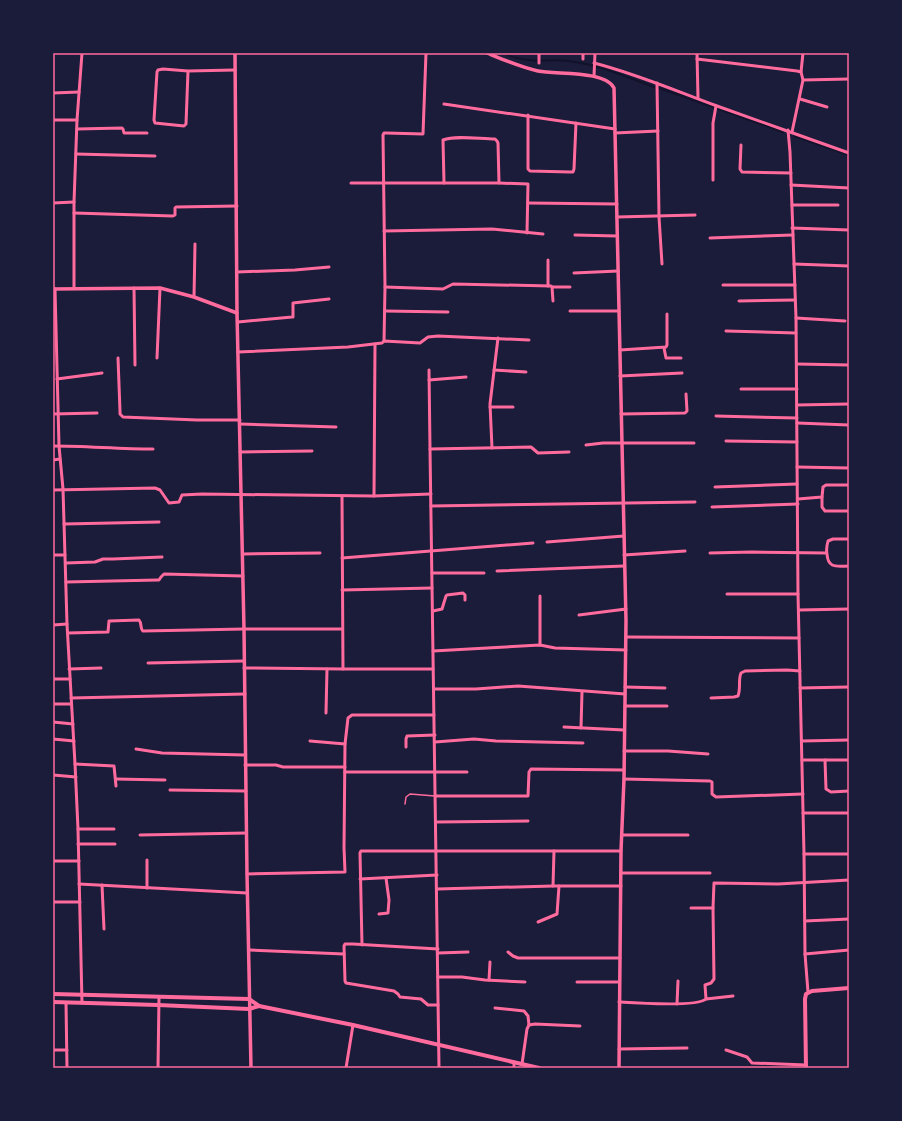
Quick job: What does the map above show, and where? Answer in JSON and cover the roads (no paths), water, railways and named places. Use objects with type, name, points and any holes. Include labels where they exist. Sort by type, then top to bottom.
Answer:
[{"type":"main road","points":[[806,1066],[806,994],[812,991],[849,988]]},
{"type":"main road","points":[[53,994],[249,999],[259,1006],[439,1044],[539,1068]]},
{"type":"main road","points":[[53,1002],[250,1009],[259,1006]]},
{"type":"street","points":[[74,288],[74,202],[77,120],[82,53]]},
{"type":"street","points":[[235,53],[237,313],[243,554],[250,1068]]},
{"type":"street","points":[[384,342],[384,134],[423,134],[426,53]]},
{"type":"street","points":[[487,53],[520,66],[539,71],[594,76],[608,80],[614,88],[626,610],[624,779],[621,851],[619,1068]]},
{"type":"street","points":[[539,53],[539,61]]},
{"type":"street","points":[[583,53],[583,59]]},
{"type":"street","points":[[594,76],[595,53]]},
{"type":"street","points":[[697,53],[698,98]]},
{"type":"street","points":[[792,132],[800,99],[803,78],[801,72],[803,53]]},
{"type":"street","points":[[697,59],[801,72]]},
{"type":"street","points":[[594,64],[614,68],[657,83],[698,98],[716,108],[788,130],[849,153]]},
{"type":"street","points":[[188,71],[186,124],[184,126],[155,123],[158,71],[163,69],[188,71],[236,70]]},
{"type":"street","points":[[803,78],[849,79]]},
{"type":"street","points":[[657,83],[659,217],[662,264]]},
{"type":"street","points":[[53,93],[79,92]]},
{"type":"street","points":[[800,99],[827,107]]},
{"type":"street","points":[[444,104],[576,123],[615,131],[658,132]]},
{"type":"street","points":[[713,180],[713,134],[716,108]]},
{"type":"street","points":[[528,116],[528,169],[530,171],[573,172],[576,123]]},
{"type":"street","points":[[53,120],[77,120]]},
{"type":"street","points":[[77,129],[122,128],[124,133],[147,132]]},
{"type":"street","points":[[788,130],[796,318],[798,594],[805,954],[808,992]]},
{"type":"street","points":[[444,184],[442,141],[444,139],[452,138],[497,140],[499,183]]},
{"type":"street","points":[[741,145],[740,169],[742,172],[791,173]]},
{"type":"street","points":[[76,154],[155,156]]},
{"type":"street","points":[[351,183],[528,184],[527,233]]},
{"type":"street","points":[[791,185],[849,188]]},
{"type":"street","points":[[53,203],[74,202]]},
{"type":"street","points":[[528,203],[617,204]]},
{"type":"street","points":[[792,205],[838,205]]},
{"type":"street","points":[[74,213],[173,216],[175,215],[174,208],[176,207],[237,206]]},
{"type":"street","points":[[617,218],[695,215]]},
{"type":"street","points":[[792,228],[849,230]]},
{"type":"street","points":[[384,231],[492,229],[544,234]]},
{"type":"street","points":[[710,238],[793,234]]},
{"type":"street","points":[[575,235],[617,236]]},
{"type":"street","points":[[194,297],[195,244]]},
{"type":"street","points":[[548,260],[552,301]]},
{"type":"street","points":[[794,264],[849,266]]},
{"type":"street","points":[[237,272],[329,267]]},
{"type":"street","points":[[574,273],[618,271]]},
{"type":"street","points":[[385,287],[443,289],[453,284],[570,287]]},
{"type":"street","points":[[723,285],[795,285]]},
{"type":"street","points":[[134,288],[136,365]]},
{"type":"street","points":[[82,1003],[76,777],[69,669],[54,289],[160,288],[194,297],[237,313]]},
{"type":"street","points":[[157,358],[160,288]]},
{"type":"street","points":[[238,322],[292,318],[292,304],[329,299]]},
{"type":"street","points":[[739,301],[795,300]]},
{"type":"street","points":[[570,310],[619,311]]},
{"type":"street","points":[[385,311],[448,312]]},
{"type":"street","points":[[667,314],[667,346],[664,348],[666,358],[681,358]]},
{"type":"street","points":[[796,318],[845,321]]},
{"type":"street","points":[[726,331],[796,333]]},
{"type":"street","points":[[238,352],[348,347],[384,342],[420,343],[428,337],[438,336],[529,340]]},
{"type":"street","points":[[492,448],[490,407],[498,338]]},
{"type":"street","points":[[374,496],[375,344]]},
{"type":"street","points":[[620,350],[664,348]]},
{"type":"street","points":[[118,358],[120,414],[123,417],[336,427]]},
{"type":"street","points":[[796,364],[849,365]]},
{"type":"street","points":[[430,370],[439,1068]]},
{"type":"street","points":[[494,370],[526,372]]},
{"type":"street","points":[[57,379],[102,373]]},
{"type":"street","points":[[620,376],[682,373]]},
{"type":"street","points":[[429,380],[466,378]]},
{"type":"street","points":[[741,389],[797,389]]},
{"type":"street","points":[[621,414],[685,413],[687,411],[686,394]]},
{"type":"street","points":[[797,405],[849,404]]},
{"type":"street","points":[[490,407],[513,407]]},
{"type":"street","points":[[53,414],[97,413]]},
{"type":"street","points":[[716,416],[797,418]]},
{"type":"street","points":[[797,423],[849,425]]},
{"type":"street","points":[[726,441],[797,442]]},
{"type":"street","points":[[586,445],[598,443],[694,443]]},
{"type":"street","points":[[53,446],[153,449]]},
{"type":"street","points":[[430,449],[531,447],[538,453],[569,452]]},
{"type":"street","points":[[240,452],[312,451]]},
{"type":"street","points":[[53,460],[60,460]]},
{"type":"street","points":[[797,467],[849,468]]},
{"type":"street","points":[[715,487],[797,484]]},
{"type":"street","points":[[849,485],[826,485],[823,487],[822,498],[822,507],[825,511],[849,511]]},
{"type":"street","points":[[53,490],[155,488],[160,490],[169,503],[178,502],[182,495],[241,494],[374,496],[431,494]]},
{"type":"street","points":[[342,496],[342,669]]},
{"type":"street","points":[[798,499],[822,498]]},
{"type":"street","points":[[431,506],[695,502]]},
{"type":"street","points":[[712,507],[798,504]]},
{"type":"street","points":[[64,524],[159,522]]},
{"type":"street","points":[[546,542],[624,536]]},
{"type":"street","points":[[849,539],[833,539],[828,541],[826,553],[829,564],[835,566],[849,566]]},
{"type":"street","points":[[342,558],[533,543]]},
{"type":"street","points":[[624,554],[685,551]]},
{"type":"street","points":[[243,554],[320,553]]},
{"type":"street","points":[[710,553],[826,553]]},
{"type":"street","points":[[53,555],[65,555]]},
{"type":"street","points":[[66,563],[96,562],[103,559],[162,557]]},
{"type":"street","points":[[497,571],[624,566]]},
{"type":"street","points":[[432,573],[484,573]]},
{"type":"street","points":[[66,582],[158,580],[164,574],[243,576]]},
{"type":"street","points":[[342,590],[432,588]]},
{"type":"street","points":[[433,610],[442,609],[446,596],[449,594],[463,594],[465,595],[465,600]]},
{"type":"street","points":[[727,594],[798,594]]},
{"type":"street","points":[[540,596],[540,645]]},
{"type":"street","points":[[799,610],[849,609]]},
{"type":"street","points":[[579,615],[626,610]]},
{"type":"street","points":[[68,633],[108,632],[109,621],[116,620],[139,620],[142,631],[342,629]]},
{"type":"street","points":[[53,625],[67,624]]},
{"type":"street","points":[[626,637],[799,638]]},
{"type":"street","points":[[433,651],[540,645],[555,648],[626,650]]},
{"type":"street","points":[[148,663],[244,661]]},
{"type":"street","points":[[69,669],[101,668]]},
{"type":"street","points":[[244,668],[434,668]]},
{"type":"street","points":[[326,713],[327,669]]},
{"type":"street","points":[[711,698],[738,696],[740,677],[745,671],[800,671]]},
{"type":"street","points":[[53,679],[70,679]]},
{"type":"street","points":[[434,689],[476,689],[518,686],[582,692],[625,694]]},
{"type":"street","points":[[625,687],[665,688]]},
{"type":"street","points":[[800,688],[849,687]]},
{"type":"street","points":[[581,728],[582,692]]},
{"type":"street","points":[[71,698],[245,694]]},
{"type":"street","points":[[53,704],[71,704]]},
{"type":"street","points":[[625,706],[667,706]]},
{"type":"street","points":[[247,874],[345,872],[345,744],[348,719],[352,715],[434,715]]},
{"type":"street","points":[[53,722],[73,724]]},
{"type":"street","points":[[564,727],[624,730]]},
{"type":"street","points":[[406,747],[407,736],[434,735]]},
{"type":"street","points":[[53,739],[74,741]]},
{"type":"street","points":[[435,742],[474,739],[496,741],[583,742]]},
{"type":"street","points":[[802,741],[849,740]]},
{"type":"street","points":[[310,742],[345,744]]},
{"type":"street","points":[[136,749],[162,753],[245,755]]},
{"type":"street","points":[[624,751],[668,751],[708,754]]},
{"type":"street","points":[[802,760],[849,760]]},
{"type":"street","points":[[825,760],[826,789],[831,792],[849,791]]},
{"type":"street","points":[[75,764],[114,766],[116,786]]},
{"type":"street","points":[[245,765],[276,765],[283,767],[345,767]]},
{"type":"street","points":[[435,796],[528,796],[529,772],[532,769],[624,770]]},
{"type":"street","points":[[345,772],[467,772]]},
{"type":"street","points":[[53,775],[76,777]]},
{"type":"street","points":[[116,779],[165,780]]},
{"type":"street","points":[[624,779],[710,781],[712,782],[712,794],[716,797],[803,794]]},
{"type":"street","points":[[170,790],[246,791]]},
{"type":"street","points":[[803,813],[849,813]]},
{"type":"street","points":[[436,822],[528,821]]},
{"type":"street","points":[[78,829],[114,829]]},
{"type":"street","points":[[140,835],[246,833]]},
{"type":"street","points":[[622,835],[688,835]]},
{"type":"street","points":[[78,844],[115,844]]},
{"type":"street","points":[[362,944],[360,853],[364,850],[621,851]]},
{"type":"street","points":[[553,886],[554,851]]},
{"type":"street","points":[[804,854],[849,854]]},
{"type":"street","points":[[147,860],[147,888]]},
{"type":"street","points":[[53,861],[79,861]]},
{"type":"street","points":[[621,873],[710,873]]},
{"type":"street","points":[[360,879],[437,875]]},
{"type":"street","points":[[379,914],[388,913],[386,878]]},
{"type":"street","points":[[706,999],[705,985],[714,979],[714,883],[778,884],[849,880]]},
{"type":"street","points":[[80,884],[247,893]]},
{"type":"street","points":[[102,885],[104,929]]},
{"type":"street","points":[[538,922],[558,914],[559,886]]},
{"type":"street","points":[[437,889],[621,886]]},
{"type":"street","points":[[53,902],[80,902]]},
{"type":"street","points":[[691,908],[713,908]]},
{"type":"street","points":[[805,921],[849,920]]},
{"type":"street","points":[[438,1005],[428,1005],[421,999],[400,997],[395,992],[346,983],[344,954],[345,944],[468,952]]},
{"type":"street","points":[[249,950],[344,954]]},
{"type":"street","points":[[805,954],[849,950]]},
{"type":"street","points":[[508,952],[518,958],[620,958]]},
{"type":"street","points":[[489,980],[490,962]]},
{"type":"street","points":[[438,977],[462,977],[525,982]]},
{"type":"street","points":[[677,1004],[678,981]]},
{"type":"street","points":[[577,982],[619,982]]},
{"type":"street","points":[[619,1002],[677,1004],[733,996]]},
{"type":"street","points":[[158,1068],[159,997]]},
{"type":"street","points":[[66,1002],[67,1068]]},
{"type":"street","points":[[495,1008],[524,1011],[528,1016],[529,1025],[526,1028],[522,1064]]},
{"type":"street","points":[[346,1068],[353,1025]]},
{"type":"street","points":[[529,1025],[580,1026]]},
{"type":"street","points":[[619,1049],[687,1048]]},
{"type":"street","points":[[53,1050],[67,1050]]},
{"type":"street","points":[[726,1050],[747,1057],[752,1063],[806,1066]]},
{"type":"street","points":[[514,1062],[514,1068]]},
{"type":"lane","points":[[405,804],[407,795],[410,794],[435,796]]},
{"type":"waterway","points":[[504,53],[516,58],[528,60],[563,60],[590,65],[612,71],[654,87]]},
{"type":"waterway","points":[[659,88],[783,132]]},
{"type":"waterway","points":[[794,136],[849,155]]}]
